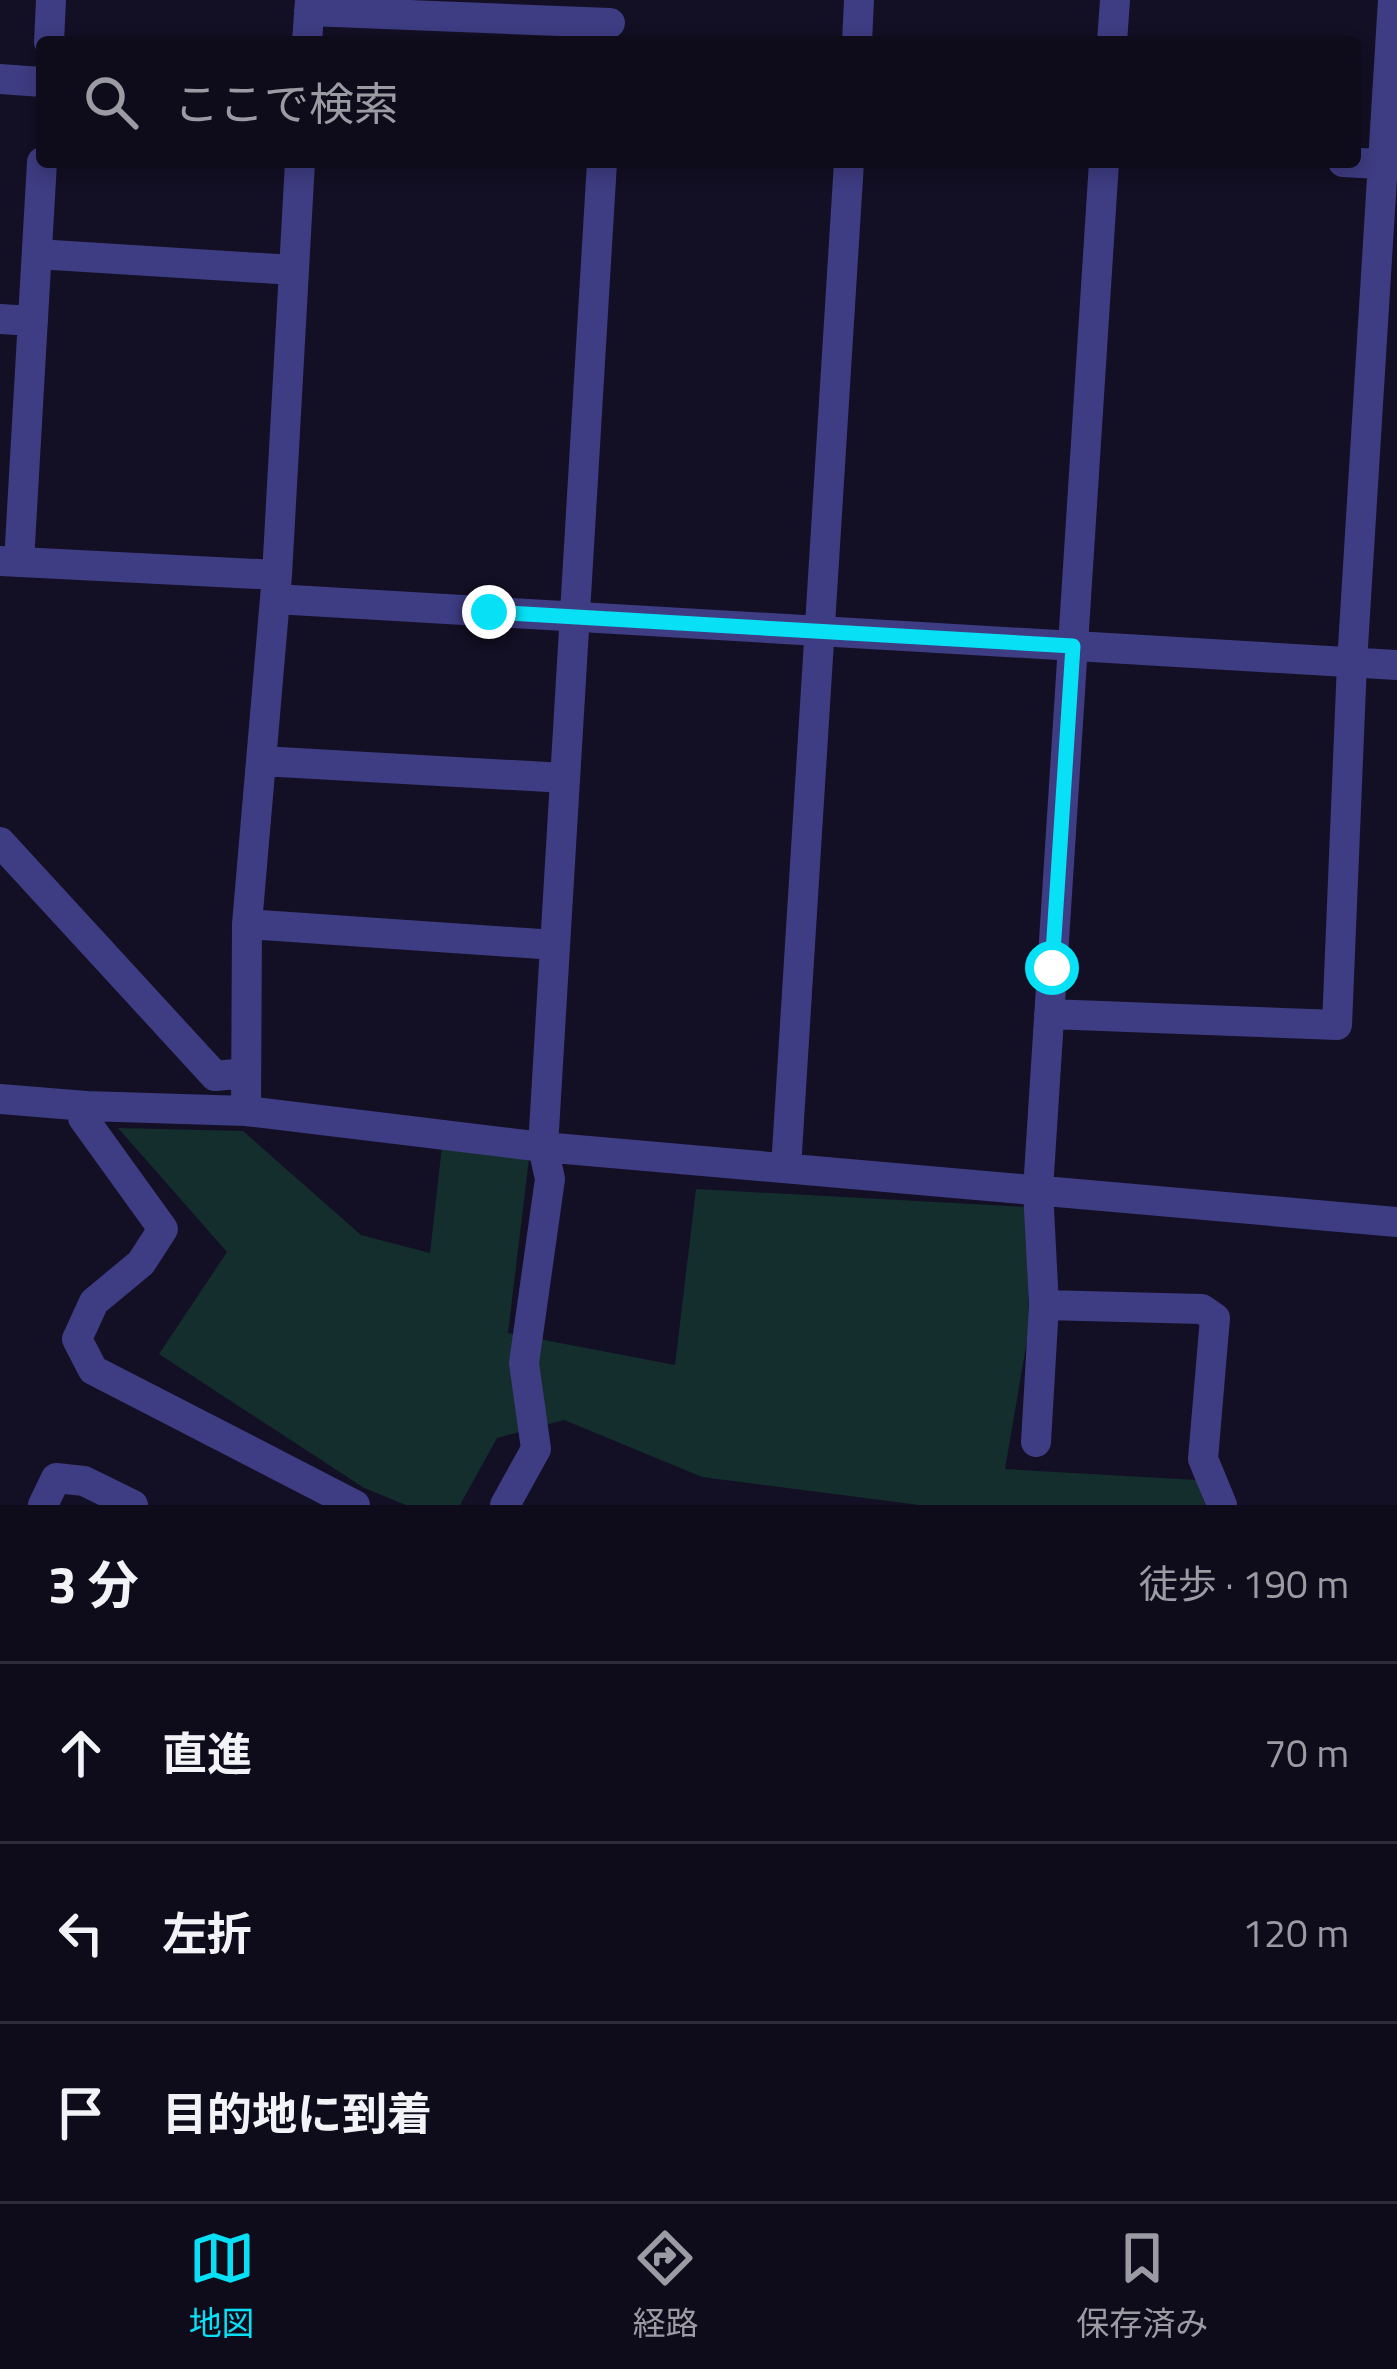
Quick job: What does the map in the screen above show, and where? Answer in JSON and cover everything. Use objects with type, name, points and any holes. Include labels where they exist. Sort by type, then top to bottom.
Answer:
[{"type":"street","points":[[49,36],[50,0]]},
{"type":"street","points":[[856,36],[859,0]]},
{"type":"street","points":[[1112,36],[1115,0]]},
{"type":"street","points":[[1049,1014],[1337,1025],[1352,663],[1390,165],[1393,0]]},
{"type":"street","points":[[309,18],[610,22]]},
{"type":"street","points":[[0,79],[36,82]]},
{"type":"street","points":[[42,168],[33,321],[9,561],[575,617],[1397,664]]},
{"type":"street","points":[[246,1111],[247,924],[276,587],[300,168]]},
{"type":"street","points":[[506,1505],[536,1448],[524,1363],[550,1179],[543,1147],[602,168]]},
{"type":"street","points":[[786,1168],[849,168]]},
{"type":"street","points":[[1036,1442],[1044,1305],[1038,1190],[1104,168]]},
{"type":"street","points":[[37,254],[292,271]]},
{"type":"street","points":[[0,319],[33,321]]},
{"type":"street","points":[[261,760],[565,778]]},
{"type":"street","points":[[0,842],[215,1076],[246,1072]]},
{"type":"street","points":[[247,924],[555,945]]},
{"type":"street","points":[[0,1099],[246,1111],[543,1147],[1397,1222]]},
{"type":"street","points":[[86,1106],[83,1118],[163,1229],[141,1263],[94,1302],[77,1339],[93,1370],[355,1505]]},
{"type":"street","points":[[1044,1305],[1202,1309],[1215,1318],[1203,1459],[1222,1505]]},
{"type":"street","points":[[43,1505],[56,1478],[84,1480],[133,1505]]},
{"type":"green space","points":[[118,1128],[243,1131],[361,1235],[430,1253],[442,1146],[529,1159],[508,1333],[675,1365],[696,1189],[1026,1207],[1029,1329],[1005,1469],[1197,1480],[1205,1505],[919,1505],[702,1477],[564,1420],[497,1438],[460,1505],[406,1505],[364,1488],[159,1354],[227,1252]]},
{"type":"route","points":[[489,612],[1073,646],[1052,968]]}]
